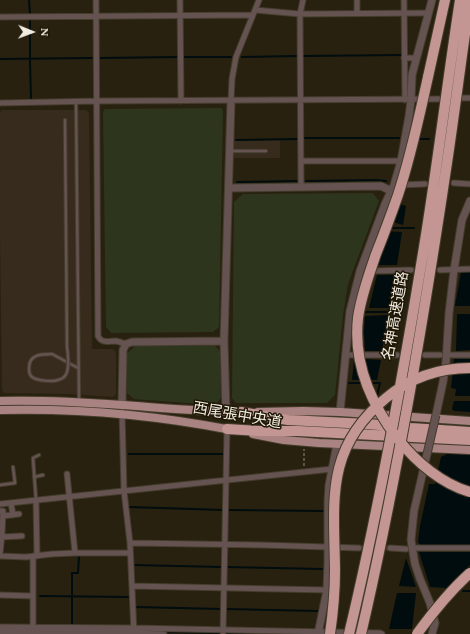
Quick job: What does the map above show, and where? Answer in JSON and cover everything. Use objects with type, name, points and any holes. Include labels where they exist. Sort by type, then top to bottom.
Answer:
[{"type":"highway","points":[[445,0],[403,178],[363,293],[358,319],[357,341],[363,375],[371,396],[385,420],[402,444],[436,475],[455,486],[470,492]]},
{"type":"highway","name":"名神高速道路","points":[[349,634],[381,491],[410,328],[435,175],[460,0]]},
{"type":"highway","name":"名神高速道路","points":[[361,634],[392,490],[420,335],[446,175],[470,0]]},
{"type":"highway","points":[[330,634],[335,589],[335,489],[339,466],[352,436],[372,410],[401,387],[423,376],[433,373],[470,368]]},
{"type":"highway","points":[[241,412],[288,420],[470,432]]},
{"type":"highway","points":[[226,429],[298,431],[470,440]]},
{"type":"highway","points":[[417,634],[447,596],[470,573]]},
{"type":"main road","name":"西尾張中央道","points":[[0,401],[78,402],[226,412],[340,412],[470,421]]},
{"type":"main road","name":"西尾張中央道","points":[[0,410],[53,410],[122,414],[161,418],[267,437],[305,442],[470,450]]},
{"type":"street","points":[[96,0],[98,336],[103,342],[118,341],[126,344],[132,342],[224,341]]},
{"type":"street","points":[[180,0],[181,101]]},
{"type":"street","points":[[226,412],[224,341],[232,79],[236,57],[258,0]]},
{"type":"street","points":[[301,187],[300,14],[303,0]]},
{"type":"street","points":[[357,0],[357,13]]},
{"type":"street","points":[[340,412],[350,311],[360,271],[392,188],[400,161],[409,116],[404,58],[404,0]]},
{"type":"street","points":[[408,100],[416,58],[432,0]]},
{"type":"street","points":[[0,17],[180,15],[253,12],[300,14],[429,13]]},
{"type":"street","points":[[404,58],[416,58]]},
{"type":"street","points":[[464,98],[470,98]]},
{"type":"street","points":[[0,103],[76,101],[439,99]]},
{"type":"street","points":[[301,161],[400,161]]},
{"type":"street","points":[[454,183],[470,184]]},
{"type":"street","points":[[228,188],[381,186],[392,188],[425,184]]},
{"type":"street","points":[[437,634],[430,603],[415,564],[411,540],[414,511],[443,382],[454,270],[462,220],[470,201]]},
{"type":"street","points":[[440,270],[470,269]]},
{"type":"street","points":[[360,271],[411,270]]},
{"type":"street","points":[[126,344],[123,350],[122,414],[124,491],[130,543],[133,632]]},
{"type":"street","points":[[451,355],[470,354]]},
{"type":"street","points":[[345,356],[397,355]]},
{"type":"street","points":[[425,355],[440,355]]},
{"type":"street","points":[[223,632],[226,429]]},
{"type":"street","points":[[318,633],[327,590],[328,496],[337,444]]},
{"type":"street","points":[[0,504],[332,469]]},
{"type":"street","points":[[66,474],[75,553]]},
{"type":"street","points":[[33,631],[36,500]]},
{"type":"street","points":[[11,502],[13,515]]},
{"type":"street","points":[[19,514],[1,514],[2,537],[0,555],[35,556],[75,553],[130,553]]},
{"type":"street","points":[[2,537],[22,536]]},
{"type":"street","points":[[130,543],[359,548]]},
{"type":"street","points":[[390,548],[406,549]]},
{"type":"street","points":[[417,548],[470,548]]},
{"type":"street","points":[[432,634],[441,610],[470,579]]},
{"type":"street","points":[[132,586],[327,590]]},
{"type":"street","points":[[0,595],[33,596]]},
{"type":"street","points":[[0,627],[33,631]]},
{"type":"street","points":[[0,632],[382,634]]},
{"type":"street","points":[[133,632],[164,634]]},
{"type":"lane","points":[[76,101],[78,402]]},
{"type":"lane","points":[[65,120],[68,347],[68,371],[65,377],[58,380],[38,381],[29,373],[29,363],[31,359],[41,354],[52,354],[78,369]]},
{"type":"lane","points":[[229,151],[266,151]]},
{"type":"lane","points":[[36,500],[33,458],[39,455]]},
{"type":"lane","points":[[0,485],[15,483],[13,467]]},
{"type":"lane","points":[[34,477],[43,475]]},
{"type":"path","points":[[304,473],[305,442]]},
{"type":"shaded area","points":[[2,110],[86,110],[89,113],[92,349],[113,349],[116,352],[116,394],[113,397],[67,394],[4,393],[2,390],[0,112]]},
{"type":"shaded area","points":[[280,140],[280,158],[234,158],[234,141]]},
{"type":"shaded area","points":[[394,202],[406,206],[403,225],[387,220]]},
{"type":"shaded area","points":[[381,231],[402,232],[397,265],[376,265]]},
{"type":"shaded area","points":[[461,272],[470,272],[470,306],[455,306]]},
{"type":"shaded area","points":[[377,275],[395,275],[389,308],[369,308]]},
{"type":"shaded area","points":[[457,314],[470,314],[470,350],[456,351]]},
{"type":"shaded area","points":[[388,315],[382,351],[365,351],[365,316]]},
{"type":"shaded area","points":[[454,359],[470,359],[470,396],[455,396],[456,389],[451,388]]},
{"type":"shaded area","points":[[354,360],[381,360],[377,380],[352,380]]},
{"type":"shaded area","points":[[454,401],[470,401],[470,412],[454,411],[452,409]]},
{"type":"shaded area","points":[[449,453],[470,455],[470,545],[421,546],[418,542],[420,526],[429,484],[435,484],[441,457]]},
{"type":"shaded area","points":[[419,552],[470,552],[470,565],[446,588],[430,587]]},
{"type":"shaded area","points":[[406,558],[416,587],[399,586]]},
{"type":"shaded area","points":[[397,593],[416,593],[412,629],[389,629]]},
{"type":"green space","points":[[221,108],[223,110],[219,327],[213,332],[111,333],[106,327],[103,112],[105,109]]},
{"type":"green space","points":[[373,193],[379,201],[348,284],[343,315],[335,395],[327,403],[236,403],[232,398],[234,202],[243,194]]},
{"type":"green space","points":[[214,345],[220,351],[221,398],[215,405],[134,399],[127,393],[127,354],[135,346]]},
{"type":"waterway","points":[[29,0],[30,14]]},
{"type":"waterway","points":[[30,19],[30,59]]},
{"type":"waterway","points":[[302,56],[402,55]]},
{"type":"waterway","points":[[242,57],[298,56]]},
{"type":"waterway","points":[[99,58],[178,57]]},
{"type":"waterway","points":[[183,57],[231,57]]},
{"type":"waterway","points":[[0,59],[92,58]]},
{"type":"waterway","points":[[30,60],[31,100]]},
{"type":"waterway","points":[[303,138],[399,138]]},
{"type":"waterway","points":[[236,140],[299,139]]},
{"type":"waterway","points":[[418,139],[429,139]]},
{"type":"waterway","points":[[237,182],[298,181]]},
{"type":"waterway","points":[[306,181],[386,181]]},
{"type":"waterway","points":[[390,228],[414,228]]},
{"type":"waterway","points":[[364,312],[400,312]]},
{"type":"waterway","points":[[349,383],[363,383]]},
{"type":"waterway","points":[[369,383],[380,383],[377,396]]},
{"type":"waterway","points":[[129,454],[224,454]]},
{"type":"waterway","points":[[129,507],[223,510]]},
{"type":"waterway","points":[[229,510],[323,511]]},
{"type":"waterway","points":[[74,625],[72,625],[72,573],[78,573],[79,556]]},
{"type":"waterway","points":[[133,565],[222,567]]},
{"type":"waterway","points":[[226,567],[322,569]]},
{"type":"waterway","points":[[463,591],[470,591]]},
{"type":"waterway","points":[[40,596],[128,597]]},
{"type":"waterway","points":[[135,607],[221,609]]},
{"type":"waterway","points":[[226,609],[318,611]]},
{"type":"waterway","points":[[162,632],[221,633]]},
{"type":"waterway","points":[[225,633],[296,634]]},
{"type":"tunnel","points":[[359,548],[390,548]]}]
